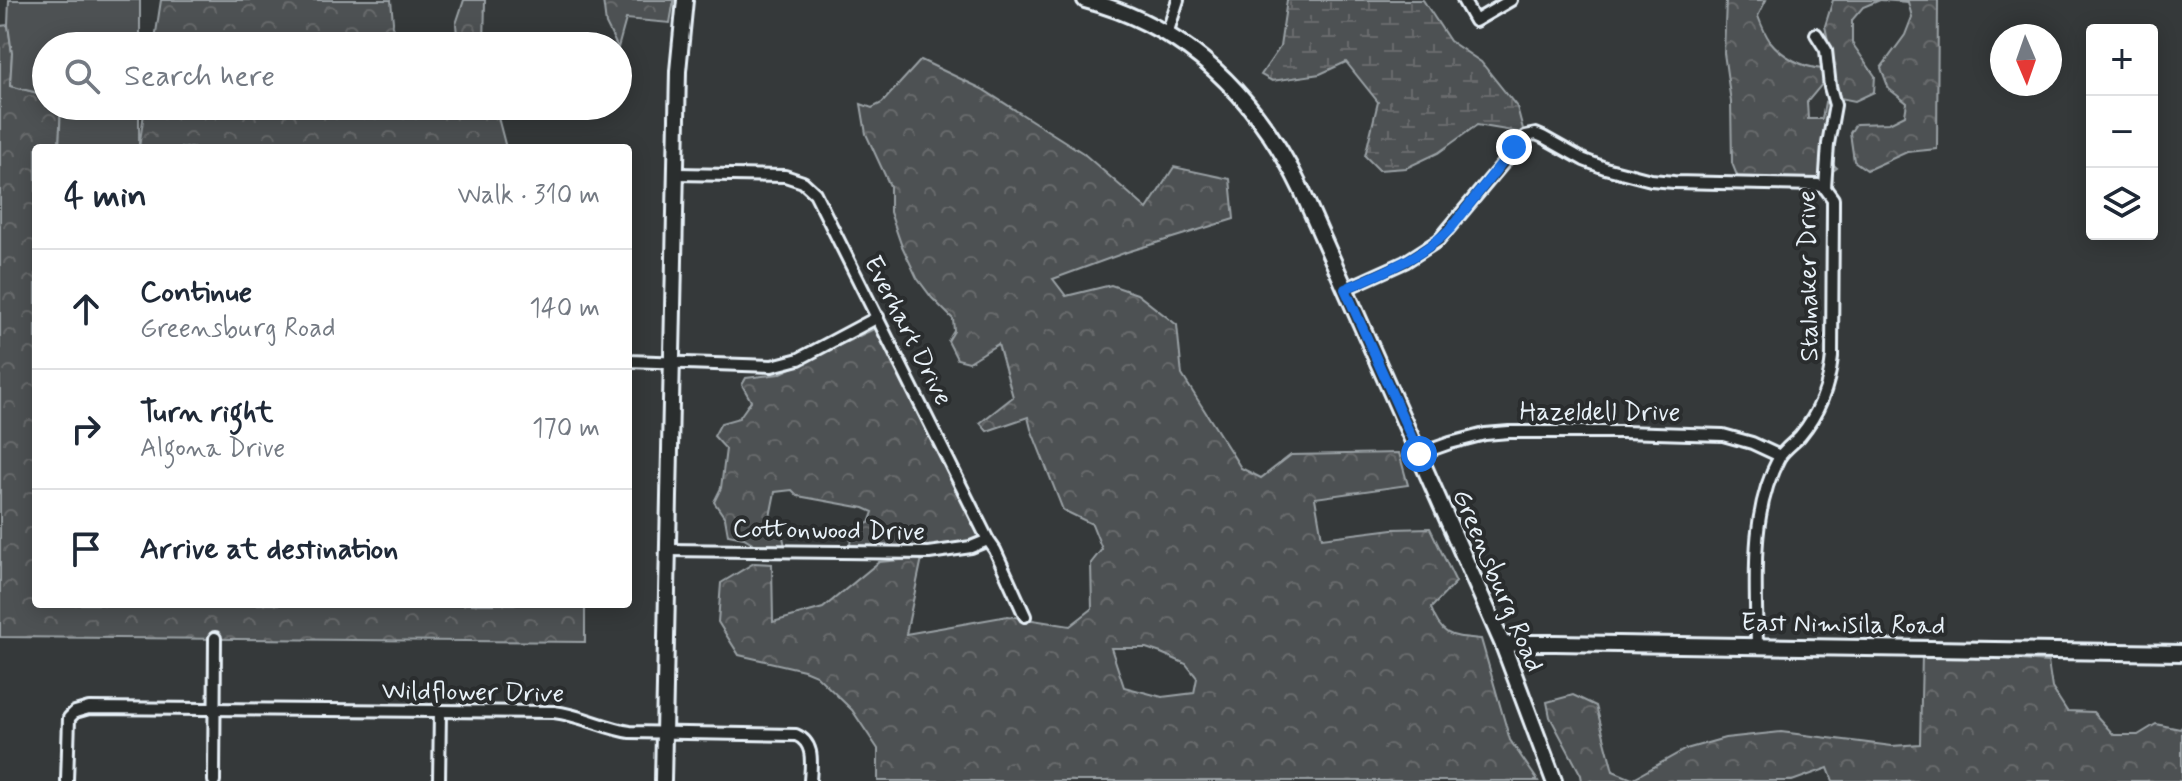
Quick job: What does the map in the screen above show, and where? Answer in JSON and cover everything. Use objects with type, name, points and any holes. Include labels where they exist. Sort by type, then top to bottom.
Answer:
[{"type":"street","points":[[663,781],[678,71],[685,0]]},
{"type":"street","name":"Greensburg Road","points":[[1085,0],[1126,14],[1167,34],[1197,54],[1222,75],[1263,123],[1289,164],[1503,645],[1554,781]]},
{"type":"street","points":[[1167,34],[1178,0]]},
{"type":"street","points":[[1463,0],[1475,21],[1511,0]]},
{"type":"street","name":"Stalnaker Drive","points":[[1757,646],[1759,525],[1767,489],[1780,456],[1800,436],[1824,399],[1830,375],[1833,341],[1833,199],[1825,188],[1835,105],[1826,50],[1816,34]]},
{"type":"street","points":[[1345,289],[1405,262],[1439,240],[1514,147],[1528,135],[1543,137],[1605,168],[1651,180],[1818,185],[1825,188]]},
{"type":"street","name":"Everhart Drive","points":[[677,174],[785,176],[809,186],[819,199],[1025,616]]},
{"type":"street","points":[[632,361],[763,367],[786,363],[878,317]]},
{"type":"street","name":"Hazeldell Drive","points":[[1419,454],[1485,434],[1622,432],[1723,435],[1752,443],[1780,456]]},
{"type":"street","name":"Cottonwood Drive","points":[[667,550],[929,553],[971,547],[988,540]]},
{"type":"street","points":[[214,781],[215,638]]},
{"type":"street","name":"East Nimisila Road","points":[[1503,645],[1555,643],[2182,653]]},
{"type":"street","name":"Wildflower Drive","points":[[67,781],[69,718],[75,712],[92,708],[554,712],[630,732],[796,735],[803,737],[810,748],[810,781]]},
{"type":"street","points":[[439,781],[440,711]]},
{"type":"green space","points":[[9,0],[140,0],[140,32],[32,32],[32,92],[10,86],[12,53],[8,25]]},
{"type":"green space","points":[[161,0],[391,0],[393,22],[392,32],[156,32]]},
{"type":"green space","points":[[464,0],[485,0],[484,32],[457,32],[456,24]]},
{"type":"green space","points":[[603,0],[674,0],[670,23],[626,19],[622,32],[610,32]]},
{"type":"green space","points":[[1287,0],[1423,0],[1450,41],[1481,62],[1517,107],[1524,133],[1477,125],[1438,153],[1406,168],[1379,170],[1365,156],[1378,102],[1346,62],[1320,74],[1272,81],[1261,75],[1280,47]]},
{"type":"green space","points":[[1726,0],[1766,0],[1758,16],[1770,41],[1793,60],[1822,69],[1823,83],[1807,102],[1808,119],[1822,119],[1825,102],[1831,105],[1826,158],[1837,168],[1817,183],[1738,178],[1732,163],[1731,102],[1724,53]]},
{"type":"green space","points":[[1833,0],[1880,0],[1863,7],[1852,20],[1852,43],[1875,76],[1874,92],[1855,101],[1840,98],[1825,26]]},
{"type":"green space","points":[[1880,0],[1938,0],[1937,149],[1907,152],[1867,170],[1854,161],[1850,133],[1856,124],[1889,123],[1905,115],[1907,103],[1889,89],[1881,68],[1905,35],[1912,17],[1908,2]]},
{"type":"green space","points":[[8,25],[12,53],[10,86],[32,92],[32,120],[60,120],[59,144],[32,144],[32,608],[585,608],[585,642],[0,637],[0,26]]},
{"type":"green space","points":[[921,60],[982,89],[1083,153],[1147,209],[1174,167],[1230,179],[1234,219],[1053,279],[1066,296],[1111,285],[1137,294],[1177,325],[1182,375],[1241,468],[1261,478],[1291,455],[1399,453],[1408,485],[1315,498],[1322,538],[1393,529],[1430,528],[1456,582],[1431,608],[1435,618],[1449,634],[1481,639],[1510,740],[1538,781],[878,781],[878,749],[852,710],[816,675],[739,655],[718,622],[721,583],[754,563],[772,564],[773,622],[823,608],[879,562],[922,558],[906,634],[1008,616],[1070,626],[1092,609],[1091,563],[1102,549],[1092,524],[1063,510],[1028,417],[987,431],[980,423],[1013,397],[998,344],[969,362],[957,359],[948,341],[954,331],[953,319],[917,278],[901,244],[890,212],[890,186],[866,134],[861,104],[872,108],[882,103]],"holes":[[[1111,648],[1146,648],[1186,664],[1197,678],[1194,693],[1162,697],[1124,687]]]},
{"type":"green space","points":[[60,120],[139,120],[139,144],[59,144]]},
{"type":"green space","points":[[143,120],[499,120],[505,144],[140,144]]},
{"type":"green space","points":[[876,328],[981,535],[963,545],[933,548],[850,545],[852,528],[869,523],[873,512],[798,496],[792,490],[775,492],[768,527],[783,537],[785,546],[756,545],[744,538],[728,535],[725,518],[714,502],[721,488],[726,449],[714,436],[721,423],[739,418],[751,401],[742,385],[746,378],[779,374]]},
{"type":"green space","points":[[1922,655],[2048,662],[2052,688],[2067,711],[2093,712],[2114,735],[2138,735],[2156,724],[2182,727],[2182,781],[1833,781],[1828,768],[1792,781],[1582,781],[1550,717],[1547,702],[1573,695],[1596,706],[1613,771],[1632,779],[1686,749],[1725,738],[1781,732],[1892,746],[1920,744]]},
{"type":"route","points":[[1419,454],[1345,289],[1405,262],[1439,240],[1514,147]]}]
